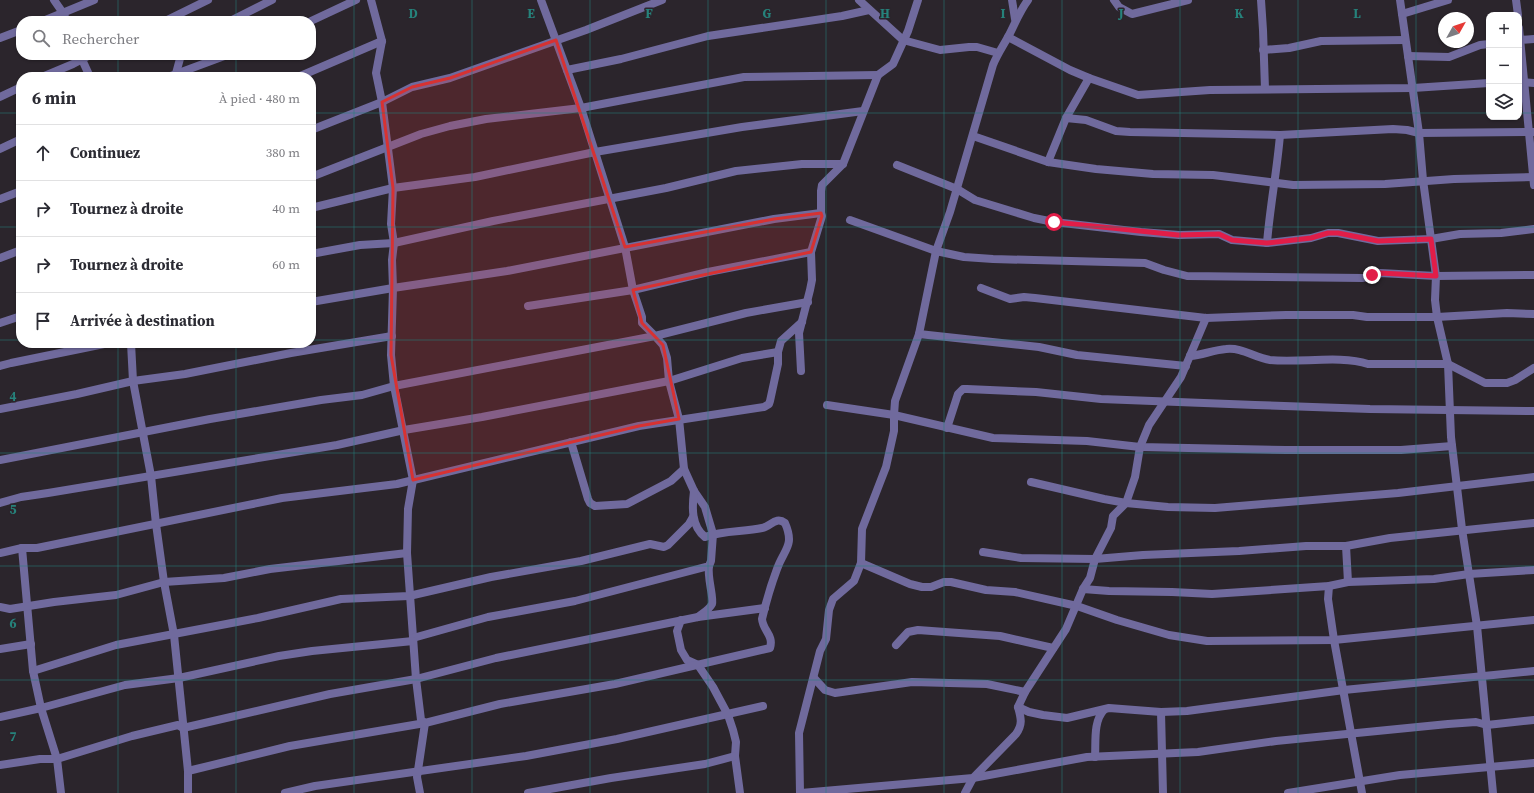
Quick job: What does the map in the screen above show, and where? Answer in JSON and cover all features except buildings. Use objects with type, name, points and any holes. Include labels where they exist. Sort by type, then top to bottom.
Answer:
[{"type":"street","points":[[54,0],[64,16]]},
{"type":"street","points":[[56,16],[94,0]]},
{"type":"street","points":[[176,16],[208,0]]},
{"type":"street","points":[[240,16],[272,0]]},
{"type":"street","points":[[316,19],[356,0]]},
{"type":"street","points":[[371,0],[382,42],[376,73],[382,102],[393,188],[391,224],[394,243],[392,260],[393,288],[391,355],[394,386],[413,480],[408,509],[407,553],[409,596],[421,720],[425,723]]},
{"type":"street","points":[[541,0],[581,108],[610,198],[625,247],[633,290],[642,317],[642,323],[663,345],[667,358],[669,381],[679,419],[684,469],[694,491],[703,504],[713,534],[711,561],[708,574],[712,605],[698,617]]},
{"type":"street","points":[[316,128],[382,102],[412,87],[450,78],[662,0]]},
{"type":"street","points":[[859,0],[903,40],[940,50],[977,47],[998,53]]},
{"type":"street","points":[[802,371],[799,333],[808,302],[812,280],[811,252],[822,216],[822,186],[843,164],[878,75],[893,64],[918,0]]},
{"type":"street","points":[[1012,0],[1015,19]]},
{"type":"street","points":[[1028,0],[1015,19],[1008,37],[998,53],[957,189],[936,251],[919,334],[895,401],[894,431],[886,467],[862,529],[861,563],[854,581],[833,599],[829,610],[826,639],[820,651],[799,733],[800,793],[973,778],[1095,757],[1198,752],[1276,741],[1476,722],[1487,725],[1534,720]]},
{"type":"street","points":[[1114,0],[1119,7],[1132,14],[1188,0]]},
{"type":"street","points":[[1261,0],[1265,89]]},
{"type":"street","points":[[1400,0],[1419,133],[1423,180],[1436,276],[1435,300],[1437,317],[1448,364],[1449,410],[1452,446],[1483,676],[1493,793]]},
{"type":"street","points":[[1402,14],[1448,0]]},
{"type":"street","points":[[1516,0],[1518,12]]},
{"type":"street","points":[[567,70],[621,59],[708,36],[842,16],[869,10]]},
{"type":"street","points":[[0,38],[16,32]]},
{"type":"street","points":[[1008,37],[1070,70],[1089,78],[1138,94],[1210,90],[1413,88],[1486,83]]},
{"type":"street","points":[[1522,40],[1534,39]]},
{"type":"street","points":[[1263,50],[1289,48],[1321,41],[1405,40]]},
{"type":"street","points":[[310,72],[382,42]]},
{"type":"street","points":[[1408,56],[1449,57],[1486,45]]},
{"type":"street","points":[[54,72],[78,60]]},
{"type":"street","points":[[85,60],[89,72]]},
{"type":"street","points":[[175,72],[179,60]]},
{"type":"street","points":[[183,72],[214,60]]},
{"type":"street","points":[[316,176],[421,134],[450,126],[486,119],[581,108],[744,78],[878,75]]},
{"type":"street","points":[[1048,162],[1066,118],[1089,78]]},
{"type":"street","points":[[973,136],[1048,162],[1096,169],[1153,174],[1213,175],[1309,186],[1330,184],[1385,184],[1423,180],[1534,179],[1531,132],[1522,83],[1534,83]]},
{"type":"street","points":[[0,97],[16,89]]},
{"type":"street","points":[[316,207],[393,188],[476,177],[595,152],[742,127],[863,111]]},
{"type":"street","points":[[1066,118],[1086,120],[1116,131],[1130,132],[1280,135],[1393,129],[1419,133],[1531,132]]},
{"type":"street","points":[[1267,243],[1269,213],[1278,166],[1280,135]]},
{"type":"street","points":[[0,149],[16,141]]},
{"type":"street","points":[[316,253],[360,245],[394,243],[493,221],[666,188],[736,171],[802,164],[843,164]]},
{"type":"street","points":[[897,165],[957,189],[975,200],[1034,218],[1054,222],[1178,235],[1219,234],[1232,240],[1267,243],[1311,238],[1328,233],[1338,233],[1378,241],[1431,239],[1460,234],[1501,233],[1534,229]]},
{"type":"street","points":[[0,199],[16,193]]},
{"type":"street","points":[[316,301],[507,271],[774,219],[821,213]]},
{"type":"street","points":[[850,220],[936,251],[964,257],[1145,263],[1187,276],[1363,278],[1380,273],[1436,276],[1534,275]]},
{"type":"street","points":[[0,258],[16,252]]},
{"type":"street","points":[[528,306],[633,290],[708,272],[811,252]]},
{"type":"street","points":[[981,288],[1010,299],[1024,297],[1035,298],[1206,318],[1286,315],[1353,315],[1367,318],[1437,317],[1508,313],[1534,314]]},
{"type":"street","points":[[0,460],[143,432],[321,400],[362,395],[394,386],[655,336],[746,313],[808,302]]},
{"type":"street","points":[[0,322],[16,317]]},
{"type":"street","points":[[965,793],[973,778],[1021,727],[1022,720],[1018,707],[1025,692],[1066,629],[1083,589],[1090,578],[1095,559],[1111,528],[1113,516],[1126,503],[1135,477],[1140,448],[1149,425],[1166,401],[1186,366],[1206,318]]},
{"type":"street","points":[[0,553],[22,548],[37,548],[282,498],[397,484],[639,426],[767,406],[770,401],[775,380],[778,364],[778,352],[781,341],[802,322]]},
{"type":"street","points":[[919,334],[1039,347],[1077,355],[1186,366]]},
{"type":"street","points":[[0,409],[133,381],[185,374],[291,352],[392,336]]},
{"type":"street","points":[[0,366],[85,348]]},
{"type":"street","points":[[131,348],[133,381],[151,476],[164,582],[174,635],[188,771],[188,793]]},
{"type":"street","points":[[1190,356],[1226,349],[1241,350],[1268,360],[1328,360],[1362,362],[1368,364],[1448,364],[1485,383],[1507,383],[1515,380],[1534,368]]},
{"type":"street","points":[[0,503],[21,498],[337,445],[404,430],[482,417],[669,381],[742,358],[778,352]]},
{"type":"street","points":[[947,428],[958,394],[963,389],[1036,392],[1101,399],[1370,409],[1534,411]]},
{"type":"street","points":[[827,405],[894,415],[993,438],[1087,441],[1140,448],[1401,450],[1452,446]]},
{"type":"street","points":[[571,442],[588,499],[590,503],[595,506],[627,504],[671,481],[684,469]]},
{"type":"street","points":[[1031,482],[1126,503],[1168,507],[1215,508],[1382,494],[1534,477]]},
{"type":"street","points":[[188,771],[290,746],[425,723],[500,704],[614,684],[770,648],[772,639],[763,624],[765,608],[777,568],[787,550],[789,536],[785,523],[782,521],[774,521],[765,527],[745,531],[713,534],[705,537],[702,535],[693,517],[692,508],[694,491]]},
{"type":"street","points":[[33,671],[116,645],[258,618],[341,599],[409,596],[492,577],[581,561],[650,544],[664,547],[668,545],[689,524],[693,517]]},
{"type":"street","points":[[983,552],[1021,558],[1095,559],[1306,546],[1346,546],[1390,538],[1534,522]]},
{"type":"street","points":[[1346,546],[1348,582]]},
{"type":"street","points":[[22,548],[33,671],[41,708],[57,759],[61,793]]},
{"type":"street","points":[[0,607],[10,608],[116,595],[164,582],[224,578],[270,569],[407,553]]},
{"type":"street","points":[[861,563],[922,588],[931,587],[944,582],[951,582],[986,590],[1015,592],[1077,606],[1117,620],[1169,635],[1207,641],[1334,640],[1534,620]]},
{"type":"street","points":[[0,717],[41,708],[125,685],[179,678],[279,656],[413,639],[488,617],[575,601],[709,566]]},
{"type":"street","points":[[1083,589],[1212,594],[1329,586],[1348,582],[1434,579],[1469,574],[1534,570]]},
{"type":"street","points":[[1329,586],[1328,599],[1334,640],[1362,793]]},
{"type":"street","points":[[0,765],[40,758],[57,759],[132,736],[178,725],[183,728],[330,694],[416,679],[496,658],[681,620],[765,608]]},
{"type":"street","points":[[681,620],[677,631],[682,650],[687,660],[698,665],[716,691],[728,715],[736,742],[735,756],[740,793]]},
{"type":"street","points":[[896,645],[908,632],[918,630],[1000,636],[1053,648]]},
{"type":"street","points":[[0,649],[31,644]]},
{"type":"street","points":[[1018,707],[1029,712],[1067,718],[1110,708],[1161,712],[1186,711],[1344,690],[1534,671]]},
{"type":"street","points":[[814,678],[826,690],[835,693],[912,682],[986,684],[1025,692]]},
{"type":"street","points":[[285,793],[315,786],[526,756],[617,739],[763,706]]},
{"type":"street","points":[[1095,757],[1097,722],[1100,714],[1104,710]]},
{"type":"street","points":[[1161,712],[1163,793]]},
{"type":"street","points":[[420,793],[417,777],[425,723]]},
{"type":"street","points":[[528,793],[611,778],[705,764],[735,756]]},
{"type":"street","points":[[1288,793],[1400,775],[1534,763]]},
{"type":"highlighted area","points":[[556,40],[625,247],[774,219],[821,213],[822,216],[811,252],[633,290],[642,323],[663,345],[679,419],[639,426],[413,480],[391,355],[393,188],[382,102],[412,87],[450,78]]},
{"type":"route","points":[[1054,222],[1178,235],[1219,234],[1232,240],[1267,243],[1311,238],[1328,233],[1338,233],[1378,241],[1431,239],[1436,276],[1380,273],[1372,275]]}]
